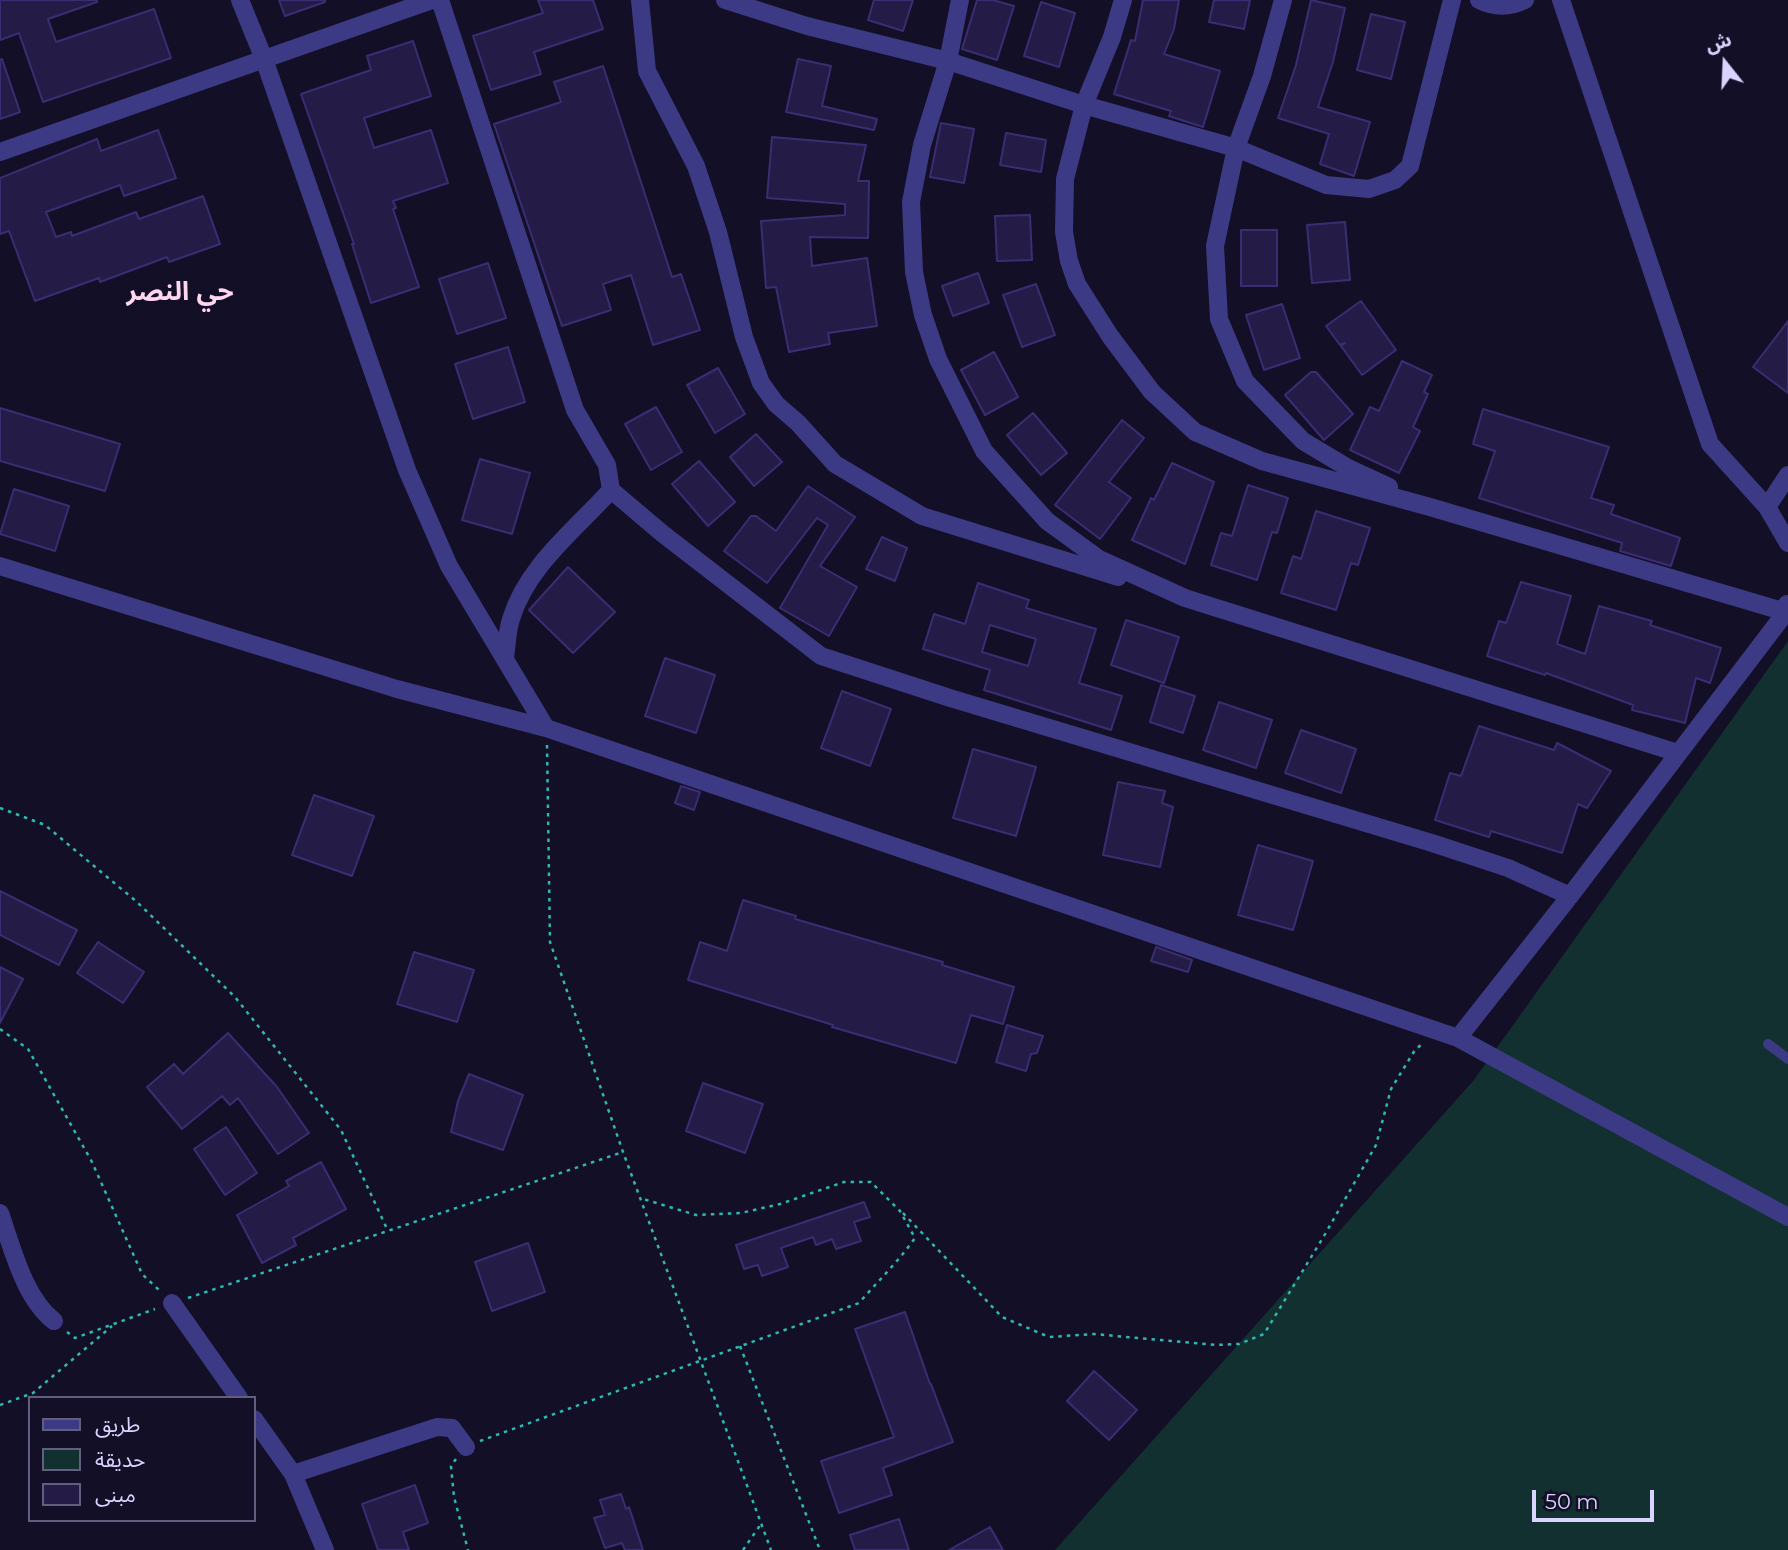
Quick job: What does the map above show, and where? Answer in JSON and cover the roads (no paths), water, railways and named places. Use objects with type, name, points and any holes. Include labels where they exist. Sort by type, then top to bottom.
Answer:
[{"type":"street","points":[[240,0],[264,59],[407,470],[449,566],[546,728]]},
{"type":"street","points":[[0,152],[432,0]]},
{"type":"street","points":[[440,0],[575,410],[607,465],[611,490],[663,534],[821,656],[963,702],[1432,843],[1508,868],[1570,896]]},
{"type":"street","points":[[640,0],[647,71],[696,166],[718,232],[744,337],[761,383],[776,404],[798,423],[835,464],[922,516],[1678,753]]},
{"type":"street","points":[[725,0],[807,26],[948,61],[1084,105],[1236,148],[1326,185],[1369,189],[1395,180],[1410,166],[1452,0]]},
{"type":"street","points":[[960,0],[948,61],[922,145],[911,202],[914,272],[923,315],[939,359],[984,451],[1047,521],[1099,558],[1185,598]]},
{"type":"street","points":[[1123,0],[1112,37],[1084,105],[1065,179],[1064,232],[1069,261],[1077,284],[1110,336],[1152,391],[1195,432],[1262,461],[1787,607],[1570,896],[1458,1038]]},
{"type":"street","points":[[1283,0],[1262,76],[1236,148],[1215,246],[1219,319],[1245,381],[1303,441],[1348,468],[1430,507]]},
{"type":"street","points":[[1479,0],[1488,5],[1502,7],[1516,5],[1525,0]]},
{"type":"street","points":[[1561,0],[1710,444],[1767,507],[1788,543]]},
{"type":"street","points":[[1767,507],[1788,475]]},
{"type":"street","points":[[505,657],[511,620],[525,586],[553,550],[611,490]]},
{"type":"street","points":[[0,566],[397,689],[546,728],[1458,1038],[1788,1217]]},
{"type":"street","points":[[0,1213],[32,1295],[41,1311],[54,1321]]},
{"type":"street","points":[[172,1304],[238,1396]]},
{"type":"street","points":[[256,1422],[293,1474],[326,1550]]},
{"type":"street","points":[[293,1474],[437,1427],[452,1428],[466,1447]]},
{"type":"lane","points":[[1768,1044],[1788,1059]]},
{"type":"district","name":"حي النصر","points":[[180,292]]}]
